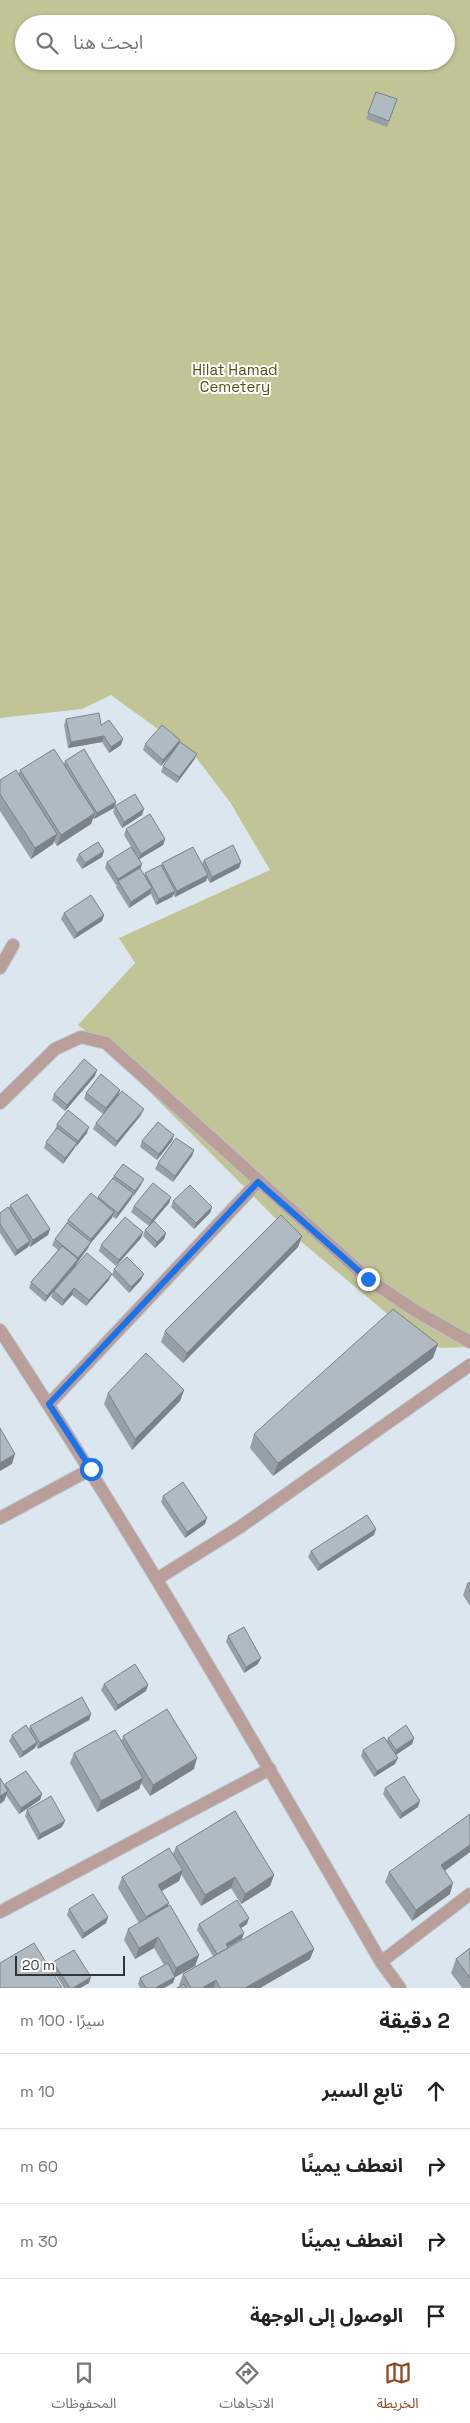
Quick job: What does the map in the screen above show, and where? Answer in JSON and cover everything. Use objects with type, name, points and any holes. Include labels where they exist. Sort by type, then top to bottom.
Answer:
[{"type":"street","points":[[0,968],[13,945]]},
{"type":"street","points":[[0,1103],[54,1048],[81,1038],[106,1043],[258,1182],[368,1279],[414,1310],[470,1342]]},
{"type":"street","points":[[49,1404],[258,1182]]},
{"type":"street","points":[[0,1330],[91,1469],[270,1770],[381,1962],[400,1988]]},
{"type":"street","points":[[157,1579],[240,1527],[470,1365]]},
{"type":"street","points":[[0,1518],[91,1469]]},
{"type":"street","points":[[0,1912],[270,1770]]},
{"type":"street","points":[[381,1962],[470,1894]]},
{"type":"green space","name":"Hilat Hamad Cemetery","points":[[0,0],[470,0],[470,1347],[441,1348],[415,1337],[286,1229],[105,1047],[78,1025],[135,963],[119,938],[270,870],[230,802],[195,756],[111,695],[82,709],[0,718]]},
{"type":"building","points":[[376,92],[397,99],[389,121],[368,113]]},
{"type":"building","points":[[99,713],[101,725],[109,720],[123,739],[111,747],[104,736],[71,742],[66,719]]},
{"type":"building","points":[[162,725],[180,740],[163,760],[145,744]]},
{"type":"building","points":[[180,742],[197,754],[179,777],[163,766]]},
{"type":"building","points":[[54,749],[95,813],[61,835],[20,770]]},
{"type":"building","points":[[84,749],[116,802],[97,813],[65,761]]},
{"type":"building","points":[[16,770],[57,834],[35,848],[0,794],[0,780]]},
{"type":"building","points":[[135,794],[144,809],[124,822],[115,806]]},
{"type":"building","points":[[150,814],[165,839],[141,854],[126,829]]},
{"type":"building","points":[[98,842],[104,851],[85,863],[79,854]]},
{"type":"building","points":[[233,845],[241,862],[212,877],[204,860]]},
{"type":"building","points":[[131,847],[142,864],[118,879],[107,862]]},
{"type":"building","points":[[193,847],[208,875],[177,891],[162,863]]},
{"type":"building","points":[[161,865],[175,891],[159,899],[145,873]]},
{"type":"building","points":[[140,868],[152,888],[131,902],[118,881]]},
{"type":"building","points":[[91,895],[104,915],[77,933],[64,913]]},
{"type":"building","points":[[84,1059],[97,1070],[67,1105],[54,1094]]},
{"type":"building","points":[[101,1074],[120,1090],[106,1108],[86,1093]]},
{"type":"building","points":[[122,1091],[144,1109],[117,1141],[96,1123]]},
{"type":"building","points":[[68,1110],[89,1127],[78,1141],[57,1124]]},
{"type":"building","points":[[158,1122],[174,1135],[159,1154],[142,1141]]},
{"type":"building","points":[[57,1128],[77,1143],[65,1158],[46,1142]]},
{"type":"building","points":[[176,1138],[194,1150],[175,1176],[158,1163]]},
{"type":"building","points":[[123,1164],[144,1179],[135,1191],[114,1176]]},
{"type":"building","points":[[113,1178],[133,1193],[118,1213],[98,1197]]},
{"type":"building","points":[[153,1183],[171,1197],[152,1220],[134,1206]]},
{"type":"building","points":[[190,1185],[212,1207],[196,1223],[173,1201]]},
{"type":"building","points":[[91,1193],[114,1212],[91,1239],[68,1220]]},
{"type":"building","points":[[27,1194],[50,1229],[33,1240],[10,1205]]},
{"type":"building","points":[[8,1207],[30,1241],[17,1250],[0,1224],[0,1213]]},
{"type":"building","points":[[281,1215],[302,1236],[187,1353],[165,1331]]},
{"type":"building","points":[[125,1217],[143,1232],[119,1260],[101,1245]]},
{"type":"building","points":[[154,1221],[166,1233],[157,1242],[145,1230]]},
{"type":"building","points":[[67,1223],[91,1242],[78,1258],[55,1239]]},
{"type":"building","points":[[62,1246],[78,1259],[47,1296],[31,1282]]},
{"type":"building","points":[[87,1253],[112,1274],[89,1300],[74,1288],[64,1300],[54,1291]]},
{"type":"building","points":[[127,1257],[144,1274],[131,1287],[114,1269]]},
{"type":"building","points":[[393,1309],[438,1344],[278,1463],[254,1434]]},
{"type":"building","points":[[146,1353],[184,1390],[135,1439],[108,1393]]},
{"type":"building","points":[[0,1428],[15,1454],[0,1463]]},
{"type":"building","points":[[183,1482],[207,1518],[187,1532],[163,1496]]},
{"type":"building","points":[[367,1515],[376,1529],[320,1565],[311,1551]]},
{"type":"building","points":[[244,1627],[261,1658],[246,1667],[228,1636]]},
{"type":"building","points":[[135,1664],[148,1685],[118,1705],[104,1684]]},
{"type":"building","points":[[82,1697],[91,1714],[40,1743],[30,1726]]},
{"type":"building","points":[[167,1709],[197,1758],[153,1785],[123,1736]]},
{"type":"building","points":[[26,1725],[37,1742],[23,1752],[12,1735]]},
{"type":"building","points":[[406,1725],[414,1738],[396,1750],[388,1738]]},
{"type":"building","points":[[115,1730],[143,1778],[101,1801],[74,1753]]},
{"type":"building","points":[[384,1737],[398,1758],[377,1771],[363,1750]]},
{"type":"building","points":[[26,1771],[42,1794],[21,1808],[5,1784]]},
{"type":"building","points":[[404,1776],[420,1801],[402,1813],[385,1788]]},
{"type":"building","points":[[0,1778],[8,1791],[0,1796]]},
{"type":"building","points":[[51,1796],[65,1821],[40,1834],[27,1810]]},
{"type":"building","points":[[235,1811],[274,1875],[245,1894],[235,1877],[205,1895],[176,1847]]},
{"type":"building","points":[[470,1814],[470,1845],[441,1865],[453,1883],[416,1910],[389,1872]]},
{"type":"building","points":[[169,1848],[183,1870],[158,1885],[169,1903],[146,1917],[122,1877]]},
{"type":"building","points":[[93,1894],[108,1917],[84,1933],[69,1909]]},
{"type":"building","points":[[237,1900],[249,1918],[239,1925],[244,1933],[226,1944],[228,1948],[217,1954],[199,1924]]},
{"type":"building","points":[[170,1905],[199,1955],[176,1968],[158,1937],[139,1948],[128,1929]]},
{"type":"building","points":[[292,1911],[314,1949],[245,1988],[220,1988],[216,1980],[202,1988],[191,1988],[183,1974]]},
{"type":"building","points":[[34,1943],[62,1988],[0,1988],[0,1963]]},
{"type":"building","points":[[470,1948],[470,1978],[456,1959]]},
{"type":"building","points":[[74,1950],[91,1977],[70,1988],[53,1962]]},
{"type":"building","points":[[168,1963],[175,1977],[155,1988],[146,1988],[140,1978]]},
{"type":"building","points":[[184,1984],[186,1988],[177,1988]]},
{"type":"route","points":[[91,1469],[49,1404],[258,1182],[368,1279]]}]
